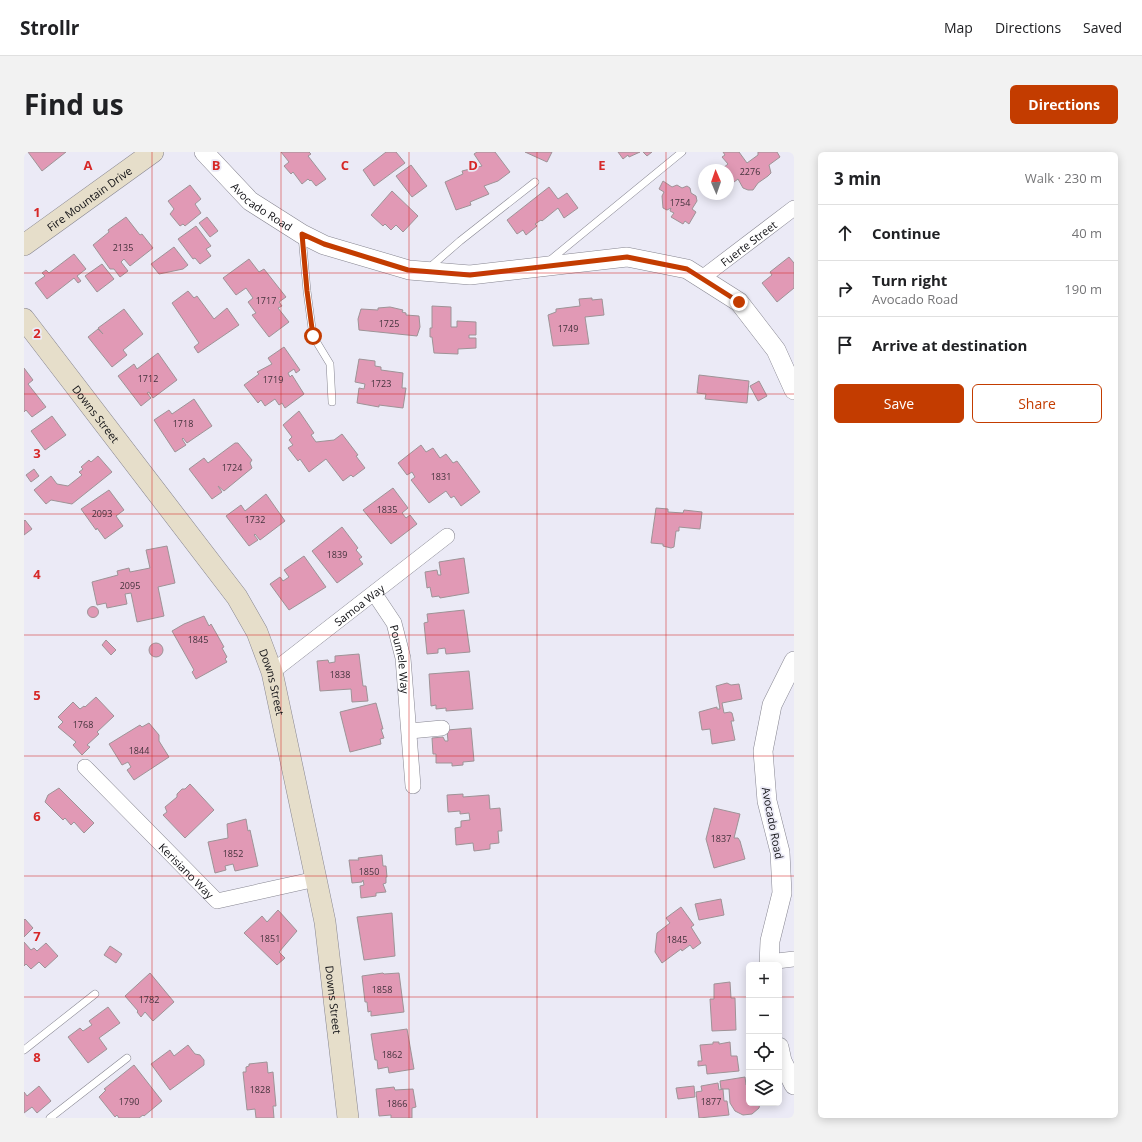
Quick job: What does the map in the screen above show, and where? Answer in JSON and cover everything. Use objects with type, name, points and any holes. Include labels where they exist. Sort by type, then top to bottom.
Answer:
[{"type":"main road","name":"Fire Mountain Drive","points":[[24,245],[153,152]]},
{"type":"main road","name":"Downs Street","points":[[24,319],[237,597],[257,632],[272,672],[316,879],[324,922],[348,1118]]},
{"type":"street","name":"Avocado Road","points":[[204,152],[250,201],[302,234],[324,244],[408,270],[470,275],[627,257],[687,269],[739,302],[776,350],[794,390]]},
{"type":"street","name":"Fuerte Street","points":[[702,278],[794,208]]},
{"type":"street","name":"Samoa Way","points":[[272,672],[447,536]]},
{"type":"street","name":"Poumele Way","points":[[374,593],[394,622],[403,658],[410,731],[413,786]]},
{"type":"street","name":"Avocado Road","points":[[769,962],[770,941],[782,892],[780,852],[766,801],[763,751],[772,705],[794,661]]},
{"type":"street","points":[[410,731],[442,728]]},
{"type":"street","name":"Kerisiano Way","points":[[85,767],[217,901],[316,879]]},
{"type":"street","points":[[775,962],[794,959]]},
{"type":"street","points":[[782,1061],[794,1085]]},
{"type":"lane","points":[[543,267],[682,152]]},
{"type":"lane","points":[[426,271],[460,241],[535,182]]},
{"type":"lane","points":[[302,234],[313,336],[330,364],[332,402]]},
{"type":"lane","points":[[24,1050],[95,994]]},
{"type":"lane","points":[[50,1118],[127,1058]]},
{"type":"building","points":[[28,152],[66,152],[42,171]]},
{"type":"building","points":[[281,152],[309,152],[311,154],[308,156],[326,179],[316,186],[311,180],[310,181],[308,179],[302,184],[293,172],[291,174],[284,166],[289,162]]},
{"type":"building","points":[[386,152],[396,152],[405,163],[374,186],[363,170]]},
{"type":"building","points":[[477,152],[495,152],[510,172],[498,181],[484,186],[489,194],[470,202],[471,205],[456,210],[445,182],[463,174],[462,171],[482,166],[474,154]]},
{"type":"building","points":[[525,152],[552,152],[547,162]]},
{"type":"building","points":[[618,152],[640,152],[629,157],[628,155],[623,159]]},
{"type":"building","points":[[643,152],[652,152],[647,156]]},
{"type":"building","points":[[723,152],[739,152],[747,163],[758,155],[758,152],[777,152],[780,157],[769,165],[771,173],[758,183],[753,190],[748,190],[743,188],[738,179],[734,182],[734,164],[728,164],[722,157],[725,155]]},
{"type":"building","points":[[411,165],[427,186],[412,197],[396,176]]},
{"type":"building","points":[[663,181],[672,187],[677,185],[682,188],[687,186],[690,188],[691,193],[696,196],[697,201],[692,209],[696,212],[689,224],[685,221],[683,224],[671,217],[674,213],[670,211],[671,208],[667,210],[663,208],[662,196],[664,192],[659,189]]},
{"type":"building","points":[[190,185],[201,199],[195,204],[201,213],[185,226],[183,224],[180,226],[170,214],[174,209],[168,201]]},
{"type":"building","points":[[549,187],[558,199],[567,193],[578,208],[564,218],[558,208],[542,221],[541,220],[535,224],[537,226],[526,235],[523,230],[517,234],[507,220]]},
{"type":"building","points":[[392,191],[418,216],[403,232],[396,225],[391,230],[385,224],[383,226],[371,215]]},
{"type":"building","points":[[126,217],[140,235],[142,234],[153,248],[130,266],[124,259],[121,262],[128,271],[120,277],[114,269],[110,269],[93,245],[109,232],[108,230]]},
{"type":"building","points":[[207,217],[218,231],[210,237],[199,223]]},
{"type":"building","points":[[196,226],[211,246],[206,249],[211,256],[200,264],[195,258],[193,259],[178,239]]},
{"type":"building","points":[[174,247],[188,265],[183,269],[159,274],[151,264]]},
{"type":"building","points":[[74,254],[86,269],[77,276],[81,281],[78,283],[74,278],[47,299],[35,283],[45,276],[42,273],[46,270],[49,273]]},
{"type":"building","points":[[789,257],[794,263],[794,288],[777,302],[762,283],[772,275],[770,272]]},
{"type":"building","points":[[249,259],[259,272],[264,269],[286,297],[279,302],[282,306],[278,308],[289,322],[269,337],[252,315],[256,313],[248,302],[253,298],[246,288],[236,295],[223,278]]},
{"type":"building","points":[[102,264],[114,279],[97,292],[85,276]]},
{"type":"building","points":[[188,291],[194,298],[197,296],[214,319],[227,308],[239,325],[198,353],[194,347],[199,343],[172,303]]},
{"type":"building","points":[[592,298],[592,300],[602,299],[604,315],[585,317],[589,344],[553,346],[548,315],[556,312],[556,309],[580,306],[579,299]]},
{"type":"building","points":[[432,306],[451,307],[451,327],[457,327],[457,321],[476,322],[476,335],[469,335],[469,338],[476,338],[476,348],[458,349],[458,354],[434,353],[432,337],[430,337],[430,328],[432,328]]},
{"type":"building","points":[[390,307],[403,310],[402,312],[406,313],[406,315],[419,316],[420,327],[417,336],[359,330],[358,319],[361,309],[378,310],[378,308]]},
{"type":"building","points":[[124,309],[143,334],[123,350],[127,355],[112,367],[88,337],[98,329],[103,334],[98,328]]},
{"type":"building","points":[[284,347],[300,370],[296,373],[294,369],[288,373],[290,377],[292,375],[304,394],[285,408],[282,403],[279,405],[275,399],[265,406],[261,400],[258,403],[244,385],[259,374],[257,372],[272,364],[268,358]]},
{"type":"building","points":[[158,353],[177,380],[153,398],[149,392],[147,393],[151,398],[141,406],[118,376],[134,364],[137,369]]},
{"type":"building","points":[[359,359],[375,361],[375,366],[381,367],[381,370],[403,373],[402,388],[406,388],[403,408],[379,405],[379,407],[357,403],[359,388],[364,389],[365,384],[355,382]]},
{"type":"building","points":[[24,368],[33,380],[28,384],[46,407],[32,417],[26,410],[24,412]]},
{"type":"building","points":[[699,375],[749,381],[747,403],[705,399],[706,394],[697,393]]},
{"type":"building","points":[[759,381],[767,396],[758,401],[750,386]]},
{"type":"building","points":[[194,399],[212,426],[187,443],[183,438],[182,439],[186,445],[175,452],[154,420],[169,410],[172,414]]},
{"type":"building","points":[[299,411],[314,433],[311,435],[316,442],[334,440],[342,434],[358,455],[356,456],[365,468],[353,477],[351,475],[343,481],[326,459],[309,472],[300,459],[298,461],[288,448],[293,445],[289,440],[292,437],[283,425]]},
{"type":"building","points":[[52,416],[66,435],[45,450],[31,431]]},
{"type":"building","points":[[235,443],[238,443],[252,460],[250,463],[252,468],[224,491],[218,486],[222,492],[212,499],[189,469],[204,458],[208,463]]},
{"type":"building","points":[[421,445],[426,452],[433,448],[440,458],[446,454],[453,463],[457,461],[480,492],[461,506],[454,496],[451,498],[446,491],[429,503],[411,480],[415,477],[412,472],[407,475],[398,463]]},
{"type":"building","points":[[98,456],[112,472],[72,504],[51,500],[46,504],[34,490],[51,476],[57,484],[68,486],[82,475],[79,472],[83,469],[81,467],[89,460],[91,462]]},
{"type":"building","points":[[34,469],[39,476],[31,482],[26,475]]},
{"type":"building","points":[[393,488],[408,508],[402,513],[406,518],[410,515],[417,524],[391,544],[363,510]]},
{"type":"building","points":[[109,490],[124,510],[116,516],[123,526],[105,539],[97,528],[96,530],[81,509]]},
{"type":"building","points":[[266,494],[285,521],[260,540],[255,534],[254,535],[258,540],[249,546],[226,516],[241,505],[245,511]]},
{"type":"building","points":[[656,508],[668,509],[668,512],[683,513],[684,510],[702,512],[700,529],[679,527],[679,531],[676,531],[674,547],[671,548],[663,546],[663,544],[651,543]]},
{"type":"building","points":[[25,520],[32,529],[24,535],[24,521]]},
{"type":"building","points":[[342,527],[358,548],[356,550],[362,557],[359,559],[363,564],[337,583],[312,551]]},
{"type":"building","points":[[167,546],[175,583],[158,587],[164,616],[137,622],[131,593],[125,594],[127,604],[107,608],[106,603],[97,605],[92,582],[118,575],[117,571],[129,568],[130,572],[150,568],[146,550]]},
{"type":"building","points":[[304,556],[326,587],[289,610],[270,584],[280,577],[283,581],[289,577],[284,570]]},
{"type":"building","points":[[464,558],[469,593],[440,598],[439,596],[432,597],[430,587],[427,588],[425,572],[437,570],[438,575],[441,575],[439,562]]},
{"type":"building","points":[[91,607],[95,607],[97,608],[97,616],[91,617],[88,614],[88,610]]},
{"type":"building","points":[[464,610],[470,652],[446,654],[445,648],[438,649],[438,653],[427,654],[424,623],[428,622],[427,614]]},
{"type":"building","points":[[204,616],[209,626],[211,624],[224,647],[222,648],[227,657],[225,659],[227,662],[196,679],[192,672],[194,670],[172,631],[184,624]]},
{"type":"building","points":[[106,640],[116,650],[111,655],[102,645]]},
{"type":"building","points":[[153,643],[159,643],[163,647],[163,653],[159,657],[153,657],[149,653],[149,647]]},
{"type":"building","points":[[359,654],[363,686],[366,686],[368,701],[352,702],[351,689],[320,691],[317,661],[328,660],[329,663],[335,662],[335,656]]},
{"type":"building","points":[[469,671],[473,709],[446,711],[446,708],[436,709],[436,705],[431,706],[429,674]]},
{"type":"building","points":[[727,683],[731,685],[739,684],[742,699],[722,703],[724,713],[732,713],[734,721],[731,721],[735,740],[712,744],[710,729],[702,730],[699,712],[717,707],[717,709],[720,709],[716,686]]},
{"type":"building","points":[[96,697],[114,716],[97,732],[99,734],[87,745],[90,747],[82,755],[73,745],[76,742],[58,727],[63,722],[58,717],[73,702],[80,709],[84,706],[85,707]]},
{"type":"building","points":[[376,703],[383,729],[381,729],[384,738],[380,739],[381,744],[350,752],[340,712]]},
{"type":"building","points":[[149,723],[159,735],[159,741],[169,757],[134,780],[127,770],[131,767],[128,762],[122,765],[109,744],[140,725],[142,727]]},
{"type":"building","points":[[471,728],[474,761],[463,762],[463,765],[452,766],[452,763],[436,763],[436,754],[433,754],[432,738],[443,737],[445,741],[448,741],[447,730]]},
{"type":"building","points":[[190,784],[214,810],[185,838],[163,815],[167,812],[165,807],[177,797],[177,794],[182,789],[185,789]]},
{"type":"building","points":[[59,788],[94,823],[84,833],[74,822],[71,825],[65,818],[63,820],[45,802],[48,795]]},
{"type":"building","points":[[463,794],[463,797],[489,795],[490,809],[500,808],[502,831],[498,831],[499,843],[490,844],[490,849],[474,851],[473,843],[456,845],[455,828],[461,827],[461,821],[470,820],[469,813],[460,814],[460,811],[448,812],[447,795]]},
{"type":"building","points":[[714,808],[740,814],[734,838],[738,838],[740,841],[745,859],[714,868],[706,839]]},
{"type":"building","points":[[246,819],[258,866],[235,871],[233,864],[225,866],[226,870],[215,873],[208,842],[228,838],[227,824]]},
{"type":"building","points":[[382,855],[383,866],[386,866],[386,883],[383,884],[386,892],[376,893],[376,896],[361,898],[360,886],[364,885],[363,880],[362,882],[352,883],[349,860],[359,860],[358,858]]},
{"type":"building","points":[[721,899],[724,915],[699,920],[695,904]]},
{"type":"building","points":[[681,907],[694,925],[691,927],[701,943],[693,949],[690,945],[682,951],[681,949],[662,963],[655,952],[657,933],[670,923],[666,918]]},
{"type":"building","points":[[278,910],[297,931],[279,952],[285,958],[277,965],[244,933],[262,916],[267,922]]},
{"type":"building","points":[[392,913],[395,956],[364,960],[357,917]]},
{"type":"building","points":[[25,919],[33,928],[24,937],[24,920]]},
{"type":"building","points":[[24,942],[31,950],[34,948],[37,951],[46,943],[58,956],[45,968],[39,962],[31,969],[26,964],[24,966]]},
{"type":"building","points":[[110,946],[122,954],[116,963],[104,955]]},
{"type":"building","points":[[150,973],[174,1002],[153,1021],[145,1012],[141,1017],[137,1012],[138,1011],[125,996]]},
{"type":"building","points":[[383,973],[399,973],[404,1012],[371,1016],[371,1011],[368,1012],[367,1002],[365,1002],[362,976]]},
{"type":"building","points":[[730,982],[731,998],[735,998],[736,1030],[712,1031],[710,999],[714,999],[714,984]]},
{"type":"building","points":[[108,1007],[120,1023],[99,1038],[107,1049],[88,1063],[68,1037],[80,1028],[83,1031],[92,1025],[89,1021]]},
{"type":"building","points":[[407,1029],[414,1069],[389,1073],[388,1067],[378,1069],[371,1034]]},
{"type":"building","points":[[713,1042],[719,1042],[719,1044],[730,1042],[731,1056],[737,1056],[739,1071],[707,1074],[706,1065],[698,1066],[698,1061],[702,1061],[700,1045],[713,1044]]},
{"type":"building","points":[[188,1045],[195,1054],[200,1055],[204,1060],[204,1065],[170,1090],[151,1064],[170,1050],[174,1056]]},
{"type":"building","points":[[267,1062],[268,1073],[273,1072],[276,1106],[273,1106],[274,1118],[256,1118],[255,1109],[247,1110],[243,1072],[246,1072],[246,1067],[249,1066],[249,1064]]},
{"type":"building","points":[[134,1065],[162,1101],[144,1116],[143,1115],[139,1118],[119,1118],[117,1115],[115,1117],[99,1097],[106,1090],[104,1089]]},
{"type":"building","points":[[745,1077],[746,1106],[759,1106],[759,1108],[752,1114],[743,1115],[735,1111],[730,1103],[729,1089],[721,1089],[720,1081]]},
{"type":"building","points":[[718,1083],[719,1090],[723,1089],[724,1101],[727,1101],[729,1115],[699,1118],[696,1092],[702,1091],[701,1086]]},
{"type":"building","points":[[39,1086],[51,1101],[37,1113],[32,1107],[24,1113],[24,1092],[27,1096]]},
{"type":"building","points":[[694,1086],[695,1097],[678,1099],[676,1088]]},
{"type":"building","points":[[394,1087],[395,1090],[413,1089],[416,1107],[412,1108],[412,1118],[391,1118],[391,1115],[379,1116],[376,1089]]},
{"type":"route","points":[[313,336],[302,234],[324,244],[408,270],[470,275],[627,257],[687,269],[739,302]]}]
